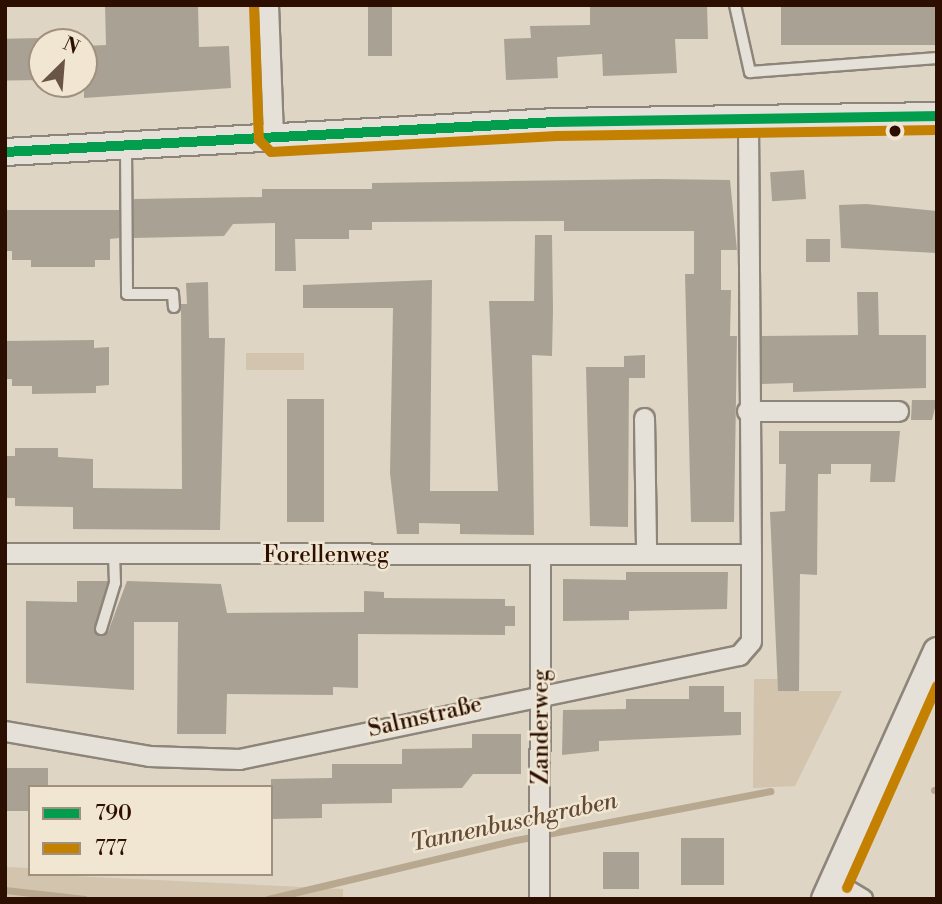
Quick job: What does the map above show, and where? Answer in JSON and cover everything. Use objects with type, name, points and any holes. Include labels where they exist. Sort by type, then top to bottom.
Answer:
[{"type":"street","points":[[268,5],[274,138]]},
{"type":"street","points":[[5,152],[748,117],[937,116]]},
{"type":"street","points":[[748,117],[747,411],[751,554]]},
{"type":"street","points":[[747,411],[898,411]]},
{"type":"street","points":[[644,418],[646,552]]},
{"type":"street","name":"Forellenweg","points":[[5,553],[751,554]]},
{"type":"street","name":"Salmstraße","points":[[5,731],[149,756],[239,759],[541,691],[590,687],[747,651],[751,554]]},
{"type":"street","name":"Zanderweg","points":[[540,555],[540,899]]},
{"type":"street","points":[[862,899],[830,891],[937,650]]},
{"type":"lane","points":[[735,5],[750,72],[937,58]]},
{"type":"lane","points":[[126,145],[127,294],[173,294],[174,307]]},
{"type":"lane","points":[[102,629],[116,583],[114,555]]},
{"type":"shaded area","points":[[246,353],[304,353],[304,370],[246,370]]},
{"type":"shaded area","points":[[754,679],[778,679],[778,691],[842,691],[795,786],[753,788]]},
{"type":"shaded area","points":[[5,867],[28,868],[28,876],[343,889],[343,899],[5,899]]},
{"type":"building","points":[[105,5],[198,5],[199,47],[229,46],[231,88],[98,97],[98,45],[106,45]]},
{"type":"building","points":[[368,5],[392,5],[392,56],[368,56]]},
{"type":"building","points":[[590,5],[707,5],[708,39],[675,39],[677,73],[603,76],[602,54],[557,57],[558,78],[506,80],[504,39],[531,38],[530,26],[590,25]]},
{"type":"building","points":[[781,5],[936,5],[936,45],[781,45]]},
{"type":"building","points":[[28,38],[28,80],[6,81],[5,39]]},
{"type":"building","points":[[804,170],[806,199],[772,201],[770,172]]},
{"type":"building","points":[[730,180],[737,250],[721,250],[721,290],[731,290],[730,336],[737,336],[734,522],[691,522],[685,274],[694,274],[694,231],[564,231],[564,221],[372,222],[372,230],[349,230],[349,239],[295,239],[296,271],[275,271],[275,223],[233,224],[224,236],[134,238],[134,199],[262,197],[262,189],[372,189],[372,183]]},
{"type":"building","points":[[866,204],[937,211],[937,253],[841,248],[839,205]]},
{"type":"building","points":[[5,210],[119,210],[119,238],[110,239],[110,260],[95,260],[95,267],[31,267],[31,260],[12,260],[12,251],[5,251]]},
{"type":"building","points":[[535,235],[552,235],[553,310],[552,356],[532,355],[534,535],[460,534],[460,524],[419,523],[419,534],[397,534],[390,473],[393,308],[303,308],[303,285],[432,280],[430,491],[498,491],[489,301],[534,301]]},
{"type":"building","points":[[806,239],[830,239],[830,262],[806,262]]},
{"type":"building","points":[[208,282],[209,338],[225,338],[220,530],[73,529],[73,507],[15,506],[15,498],[5,498],[5,456],[15,456],[15,448],[58,448],[58,457],[93,459],[93,488],[182,489],[181,304],[187,304],[186,283]]},
{"type":"building","points":[[857,292],[878,292],[879,335],[926,335],[926,388],[793,392],[793,383],[762,384],[762,336],[858,335]]},
{"type":"building","points":[[94,340],[94,348],[109,347],[109,385],[96,386],[96,393],[32,394],[32,386],[12,386],[12,379],[5,379],[5,341]]},
{"type":"building","points":[[645,355],[645,378],[629,378],[628,527],[590,526],[586,367],[624,367],[624,356]]},
{"type":"building","points":[[287,399],[324,399],[324,522],[287,522]]},
{"type":"building","points":[[912,400],[937,400],[932,420],[911,420]]},
{"type":"building","points":[[779,431],[900,431],[895,482],[870,482],[871,464],[831,464],[831,474],[818,474],[817,575],[800,574],[799,691],[778,691],[770,512],[785,511],[786,464],[779,464]]},
{"type":"building","points":[[626,572],[728,572],[727,609],[629,611],[629,620],[563,621],[563,579],[626,580]]},
{"type":"building","points":[[77,581],[108,581],[94,628],[100,636],[108,632],[127,581],[221,584],[227,613],[364,612],[364,591],[384,592],[384,598],[505,599],[505,606],[515,606],[515,626],[505,626],[505,635],[358,634],[358,688],[333,687],[333,695],[227,694],[226,734],[177,734],[178,622],[134,622],[134,690],[26,683],[26,601],[77,602]]},
{"type":"building","points":[[689,686],[724,686],[724,712],[741,712],[741,735],[599,741],[599,751],[562,755],[563,710],[626,709],[626,699],[689,699]]},
{"type":"building","points":[[472,734],[521,734],[521,774],[473,774],[462,788],[392,789],[392,803],[322,804],[322,818],[273,819],[271,779],[332,778],[332,764],[402,764],[402,749],[472,748]]},
{"type":"building","points":[[6,768],[48,768],[48,785],[28,785],[28,811],[6,811]]},
{"type":"building","points":[[681,838],[724,838],[724,885],[681,885]]},
{"type":"building","points":[[603,852],[639,852],[639,889],[603,889]]},
{"type":"waterway","name":"Tannenbuschgraben","points":[[268,899],[516,840],[770,791]]},
{"type":"waterway","points":[[5,890],[84,899]]},
{"type":"transit line","name":"777","points":[[254,6],[259,140],[271,152],[557,136],[937,130]]},
{"type":"transit line","name":"790","points":[[5,152],[556,122],[937,116]]},
{"type":"transit line","name":"777","points":[[847,888],[937,686]]}]
